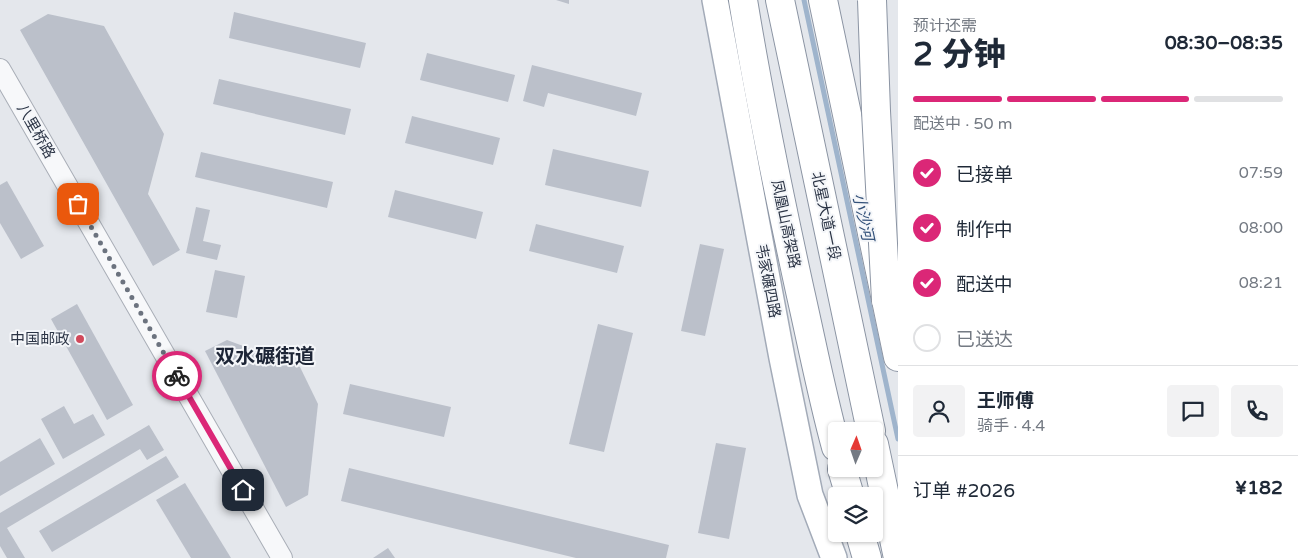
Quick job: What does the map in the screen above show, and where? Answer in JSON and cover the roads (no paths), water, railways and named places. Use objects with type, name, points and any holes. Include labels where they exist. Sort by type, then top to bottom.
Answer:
[{"type":"highway","name":"凤凰山高架路","points":[[743,0],[790,244],[829,422]]},
{"type":"highway","name":"北星大道一段","points":[[780,0],[869,422]]},
{"type":"highway","points":[[823,0],[892,304]]},
{"type":"highway","points":[[872,0],[876,112],[898,357]]},
{"type":"highway","points":[[881,478],[898,558]]},
{"type":"highway","points":[[862,542],[867,558]]},
{"type":"main road","name":"韦家碾四路","points":[[715,0],[780,348],[810,495],[834,558]]},
{"type":"main road","points":[[834,0],[892,304]]},
{"type":"street","name":"八里桥路","points":[[0,68],[282,558]]},
{"type":"waterway","name":"小沙河","points":[[804,0],[898,439]]},
{"type":"place","name":"中国邮政","points":[[80,339]]},
{"type":"district","name":"双水碾街道","points":[[265,357]]}]
